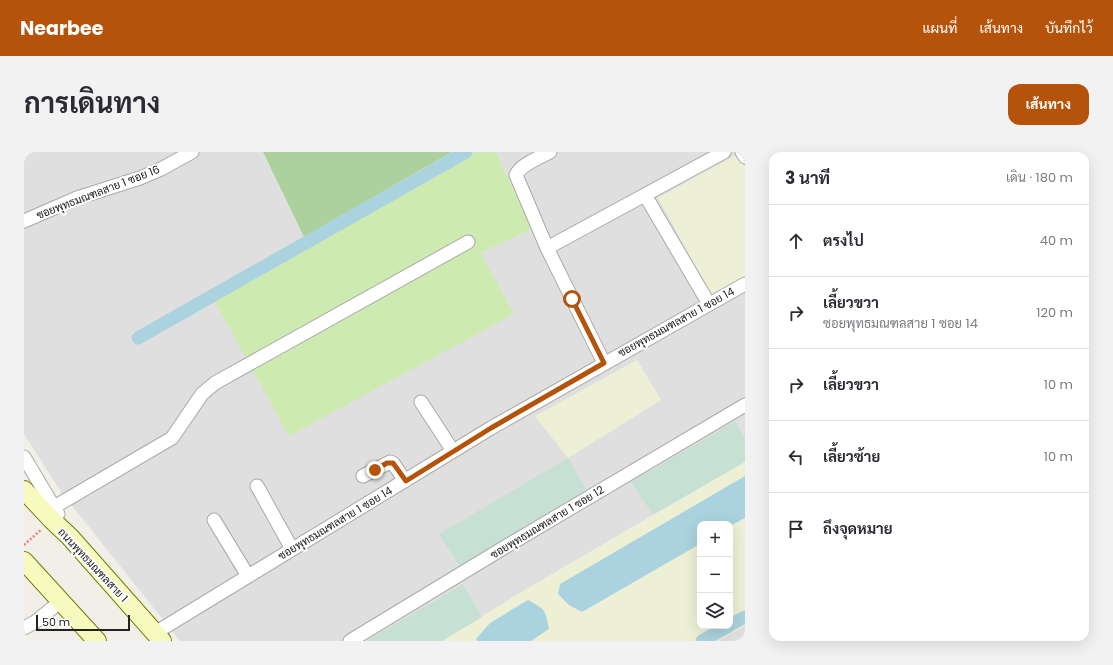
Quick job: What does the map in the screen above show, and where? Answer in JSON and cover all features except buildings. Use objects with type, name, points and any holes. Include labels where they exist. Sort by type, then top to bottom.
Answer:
[{"type":"main road","name":"ถนนพุทธมณฑลสาย 1","points":[[24,490],[53,514],[70,537],[158,637]]},
{"type":"main road","points":[[24,561],[96,641]]},
{"type":"street","name":"ซอยพุทธมณฑลสาย 1 ซอย 16","points":[[24,221],[77,198],[140,178],[161,169],[192,152]]},
{"type":"street","points":[[550,152],[522,167],[516,175],[547,248],[604,363]]},
{"type":"street","points":[[547,248],[724,152]]},
{"type":"street","points":[[742,152],[745,157]]},
{"type":"street","points":[[645,195],[709,304]]},
{"type":"street","points":[[24,457],[53,514],[172,438],[202,394],[215,383],[468,242]]},
{"type":"street","name":"ซอยพุทธมณฑลสาย 1 ซอย 14","points":[[158,637],[248,576],[491,428],[745,284]]},
{"type":"street","points":[[421,402],[453,451]]},
{"type":"street","name":"ซอยพุทธมณฑลสาย 1 ซอย 12","points":[[350,641],[745,405]]},
{"type":"street","points":[[363,476],[390,462],[393,463],[406,481]]},
{"type":"street","points":[[257,486],[292,549]]},
{"type":"street","points":[[214,520],[248,576]]},
{"type":"street","points":[[24,628],[35,622],[61,601]]},
{"type":"path","points":[[24,545],[53,514]]},
{"type":"shaded area","points":[[24,152],[263,152],[304,237],[209,291],[481,253],[532,229],[496,152],[745,152],[745,437],[735,421],[632,482],[653,515],[482,617],[463,584],[366,641],[180,641],[61,492],[24,434]]},
{"type":"shaded area","points":[[745,626],[745,641],[718,641]]},
{"type":"green space","points":[[263,152],[452,152],[304,237]]},
{"type":"green space","points":[[452,152],[496,152],[532,229],[481,253],[514,314],[289,436],[209,291]]},
{"type":"green space","points":[[738,154],[745,167],[745,278],[712,296],[658,198]]},
{"type":"green space","points":[[637,360],[661,400],[568,458],[535,416]]},
{"type":"green space","points":[[735,421],[745,437],[745,462],[653,515],[631,482]]},
{"type":"green space","points":[[568,458],[587,491],[460,567],[439,534]]},
{"type":"green space","points":[[745,462],[745,476],[560,584],[558,593],[582,612],[697,546],[697,629],[733,629],[733,524],[745,518],[745,626],[718,641],[531,641],[549,629],[476,639],[477,641],[442,641],[515,596]]},
{"type":"green space","points":[[463,584],[482,617],[442,641],[366,641]]},
{"type":"water","points":[[745,476],[745,518],[733,524],[733,521],[697,521],[697,546],[582,612],[569,605],[558,594],[560,584]]},
{"type":"water","points":[[528,600],[542,608],[547,617],[549,629],[531,641],[477,641],[476,639],[490,623]]},
{"type":"waterway","points":[[138,338],[466,152]]},
{"type":"waterway","points":[[733,623],[745,617]]},
{"type":"waterway","points":[[702,641],[724,629]]},
{"type":"route","points":[[375,470],[387,463],[393,463],[406,481],[491,428],[604,363],[572,299]]}]
